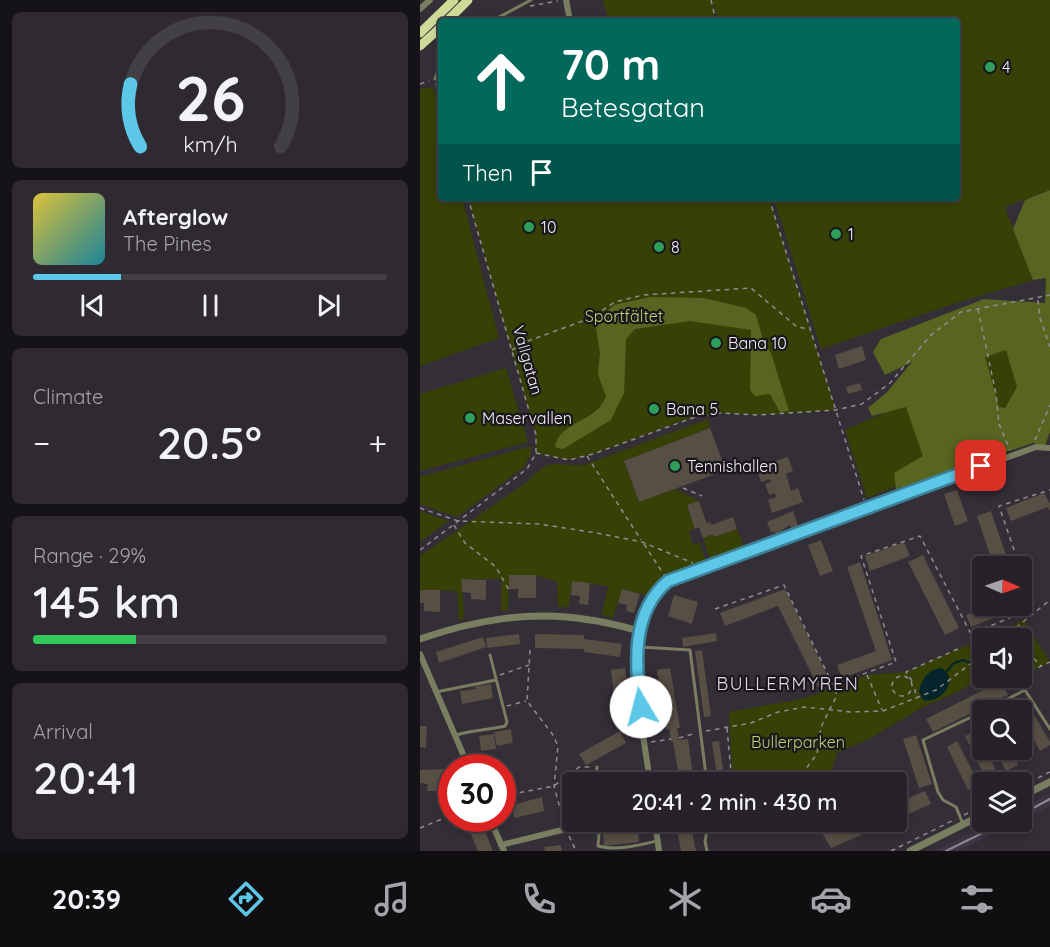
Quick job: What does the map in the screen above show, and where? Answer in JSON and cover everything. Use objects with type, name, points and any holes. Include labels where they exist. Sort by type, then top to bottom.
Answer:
[{"type":"highway","points":[[420,33],[454,0]]},
{"type":"highway","points":[[450,18],[468,0]]},
{"type":"highway","points":[[420,46],[438,30]]},
{"type":"street","points":[[420,9],[430,0]]},
{"type":"street","points":[[564,0],[569,18]]},
{"type":"street","points":[[649,772],[636,674],[637,647],[650,603],[668,581],[851,510],[866,507],[1036,447],[1050,448]]},
{"type":"street","points":[[420,639],[482,621],[515,617],[550,616],[590,619],[640,631]]},
{"type":"street","points":[[420,654],[463,754]]},
{"type":"street","points":[[1032,791],[1050,782]]},
{"type":"street","points":[[910,851],[972,820]]},
{"type":"street","points":[[495,832],[502,848],[562,830]]},
{"type":"street","points":[[657,832],[659,851]]},
{"type":"lane","points":[[498,18],[531,0]]},
{"type":"lane","points":[[435,79],[438,71]]},
{"type":"lane","points":[[637,647],[690,650],[706,772]]},
{"type":"lane","points":[[455,735],[505,726],[507,722],[490,655]]},
{"type":"lane","points":[[436,692],[497,679]]},
{"type":"lane","points":[[1005,700],[1025,690],[1050,729]]},
{"type":"lane","points":[[963,825],[956,807],[943,801],[938,792],[922,740],[972,716]]},
{"type":"lane","points":[[596,772],[597,767]]},
{"type":"lane","points":[[599,832],[598,846],[602,849],[658,841]]},
{"type":"lane","points":[[706,851],[707,832]]},
{"type":"path","points":[[524,8],[564,0]]},
{"type":"path","points":[[711,0],[715,18]]},
{"type":"path","points":[[435,79],[438,92]]},
{"type":"path","name":"Vallgatan","points":[[469,201],[536,435],[536,453]]},
{"type":"path","points":[[770,201],[866,507]]},
{"type":"path","points":[[511,351],[528,341],[591,318],[615,302],[643,295],[692,291],[751,288],[797,327],[810,329]]},
{"type":"path","points":[[420,550],[527,469],[536,453],[569,460],[587,456],[698,416],[722,413],[758,415],[836,410],[862,404],[890,383],[930,336],[961,312],[1050,295]]},
{"type":"path","points":[[1038,299],[1040,318],[1050,347]]},
{"type":"path","points":[[978,308],[996,394],[999,424],[1012,455]]},
{"type":"path","points":[[1036,447],[1035,439],[1050,405]]},
{"type":"path","points":[[587,456],[668,581]]},
{"type":"path","points":[[683,488],[702,496]]},
{"type":"path","points":[[1016,556],[999,506],[1050,490]]},
{"type":"path","points":[[420,508],[458,521],[539,524],[642,542],[702,567]]},
{"type":"path","points":[[454,524],[465,543],[496,567],[509,590]]},
{"type":"path","points":[[715,609],[784,585],[833,685],[896,662],[861,556],[920,536],[971,634],[1014,616]]},
{"type":"path","points":[[1015,628],[1050,600]]},
{"type":"path","points":[[955,644],[957,650]]},
{"type":"path","points":[[918,699],[912,681],[906,672],[960,648]]},
{"type":"path","points":[[530,650],[527,701],[553,735],[558,746],[554,786],[562,815]]},
{"type":"path","points":[[1032,656],[1041,666]]},
{"type":"path","points":[[1032,671],[1050,662]]},
{"type":"path","points":[[679,738],[751,723],[805,707],[867,713],[883,711],[918,699],[972,663]]},
{"type":"path","points":[[497,679],[518,667],[530,665]]},
{"type":"path","points":[[867,675],[883,711]]},
{"type":"path","points":[[912,681],[898,678],[891,684],[892,690],[894,694],[908,695],[914,686]]},
{"type":"path","points":[[802,772],[817,754],[821,727],[836,697],[836,686]]},
{"type":"path","points":[[504,707],[527,701]]},
{"type":"path","points":[[727,727],[731,772]]},
{"type":"path","points":[[645,742],[671,739]]},
{"type":"path","points":[[516,793],[554,786],[579,767],[597,767]]},
{"type":"path","points":[[1032,781],[1050,772]]},
{"type":"path","points":[[891,851],[972,811]]},
{"type":"path","points":[[420,827],[438,820]]},
{"type":"path","points":[[567,832],[576,851]]},
{"type":"shaded area","points":[[1050,793],[1050,806],[1032,815],[1032,803]]},
{"type":"shaded area","points":[[973,832],[997,832],[958,851],[934,851]]},
{"type":"green space","points":[[603,0],[711,0],[715,18],[608,18]]},
{"type":"green space","points":[[712,0],[1050,0],[1050,190],[1005,207],[1033,280],[953,304],[821,349],[775,201],[960,201],[960,18],[717,18]]},
{"type":"green space","points":[[433,87],[438,106],[438,201],[463,201],[499,338],[420,366],[420,89]]},
{"type":"green space","points":[[1050,190],[1050,431],[1045,446],[1033,443],[896,489],[894,473],[923,456],[906,407],[872,416],[868,408],[887,392],[912,362],[885,375],[873,352],[881,339],[984,299],[1045,303],[1046,278],[1033,280],[1013,229],[1025,200]],"holes":[[[1006,350],[1017,387],[1005,408],[999,407],[985,357]]]},
{"type":"green space","name":"Sportfältet","points":[[469,201],[770,201],[836,410],[758,415],[722,413],[698,415],[593,454],[569,460],[536,453],[536,435]]},
{"type":"green space","points":[[650,297],[704,298],[746,308],[756,315],[764,343],[771,353],[789,411],[780,412],[770,394],[755,396],[750,390],[751,330],[690,321],[635,329],[626,339],[624,393],[611,420],[563,449],[555,447],[557,440],[566,429],[593,414],[606,397],[598,374],[600,353],[595,322],[614,305]]},
{"type":"green space","points":[[1006,333],[1035,419],[1000,449],[964,346]]},
{"type":"green space","name":"Maservallen","points":[[506,368],[528,442],[420,471],[420,394]]},
{"type":"green space","points":[[908,403],[932,472],[867,498],[845,430]]},
{"type":"green space","points":[[708,419],[710,428],[624,461],[639,502],[675,489],[699,501],[687,505],[695,529],[689,531],[693,545],[699,542],[706,561],[658,583],[649,596],[622,589],[613,618],[602,615],[608,586],[572,581],[569,607],[558,607],[557,582],[536,575],[509,575],[508,611],[501,611],[501,579],[462,579],[464,619],[459,620],[457,591],[420,590],[420,556],[527,482],[542,468],[553,464],[584,465]]},
{"type":"green space","points":[[531,446],[531,454],[523,468],[457,517],[420,504],[420,477]]},
{"type":"green space","points":[[420,511],[448,521],[420,542]]},
{"type":"green space","points":[[737,529],[744,547],[710,560],[703,538],[713,534],[714,537]]},
{"type":"green space","name":"Bullerparken","points":[[1024,620],[1029,628],[1006,628]]},
{"type":"green space","name":"Bullerparken","points":[[1032,633],[1050,662],[1032,670]]},
{"type":"green space","name":"Bullerparken","points":[[972,643],[972,683],[921,708],[871,738],[837,753],[831,772],[732,772],[729,712],[806,698],[867,675],[906,672]]},
{"type":"water","points":[[941,668],[947,672],[949,678],[946,690],[936,699],[923,700],[919,691],[922,682],[929,673]]},
{"type":"building","points":[[862,346],[866,360],[839,369],[835,355]]},
{"type":"building","points":[[860,383],[862,390],[848,394],[846,387]]},
{"type":"building","name":"Tennishallen","points":[[710,428],[726,470],[639,502],[624,461]]},
{"type":"building","points":[[788,457],[793,471],[786,474],[791,491],[798,488],[803,502],[772,513],[768,500],[776,497],[775,493],[769,495],[765,484],[771,482],[770,479],[761,482],[756,467]]},
{"type":"building","points":[[957,490],[968,521],[955,526],[944,494]]},
{"type":"building","points":[[1044,493],[1050,504],[1050,511],[1048,507],[1011,521],[1006,508]]},
{"type":"building","points":[[699,501],[707,524],[710,522],[711,525],[733,517],[737,529],[714,537],[713,534],[703,538],[699,527],[695,529],[687,505]]},
{"type":"building","points":[[793,511],[798,525],[791,528],[790,525],[776,534],[774,531],[771,533],[767,522]]},
{"type":"building","points":[[991,511],[1006,556],[990,556],[977,516]]},
{"type":"building","points":[[821,540],[833,571],[820,576],[808,545]]},
{"type":"building","points":[[904,542],[910,556],[870,571],[865,556]]},
{"type":"building","points":[[923,555],[959,628],[945,635],[908,562]]},
{"type":"building","points":[[860,562],[892,660],[842,678],[837,665],[876,651],[847,567]]},
{"type":"building","points":[[509,575],[536,575],[536,598],[518,598],[518,589],[509,589]]},
{"type":"building","points":[[461,579],[486,580],[486,600],[471,599],[471,593],[462,592]]},
{"type":"building","points":[[572,581],[590,583],[588,605],[579,604],[580,596],[571,595]]},
{"type":"building","points":[[622,589],[640,594],[634,613],[626,611],[627,605],[618,603]]},
{"type":"building","points":[[785,589],[830,681],[818,687],[778,606],[725,626],[720,613]]},
{"type":"building","points":[[420,590],[440,590],[440,612],[424,611],[424,603],[420,603]]},
{"type":"building","points":[[674,595],[698,602],[692,624],[668,616]]},
{"type":"building","points":[[972,613],[972,616],[999,616],[971,627],[966,615]]},
{"type":"building","points":[[716,633],[717,641],[683,647],[682,638]]},
{"type":"building","points":[[519,634],[520,644],[487,648],[486,638]]},
{"type":"building","points":[[535,634],[584,635],[584,639],[622,644],[620,657],[584,652],[584,649],[535,648]]},
{"type":"building","points":[[483,637],[486,647],[439,663],[436,652]]},
{"type":"building","points":[[702,650],[711,716],[704,717],[695,651]]},
{"type":"building","points":[[625,668],[631,712],[616,714],[611,670]]},
{"type":"building","points":[[670,668],[680,728],[677,728],[679,740],[688,739],[692,772],[678,772],[673,741],[671,742],[669,729],[666,730],[657,670]]},
{"type":"building","points":[[491,684],[493,698],[462,704],[460,691]]},
{"type":"building","points":[[987,688],[1004,688],[1008,695],[998,700],[972,700],[972,713],[933,732],[926,719]]},
{"type":"building","points":[[1032,711],[1050,742],[1050,745],[1040,751],[1032,737]]},
{"type":"building","points":[[420,726],[427,726],[426,748],[420,747]]},
{"type":"building","points":[[511,729],[513,743],[497,746],[494,732]]},
{"type":"building","points":[[620,731],[626,743],[586,765],[579,754]]},
{"type":"building","points":[[972,733],[972,750],[965,736]]},
{"type":"building","points":[[494,734],[496,749],[481,751],[479,736]]},
{"type":"building","points":[[916,735],[932,784],[919,788],[903,739]]},
{"type":"building","points":[[719,741],[723,772],[716,772],[712,742]]},
{"type":"building","points":[[957,741],[973,772],[972,788],[968,790],[947,747]]},
{"type":"building","points":[[977,760],[991,760],[997,772],[983,772]]},
{"type":"building","points":[[1001,760],[1015,760],[1018,765],[1006,771]]},
{"type":"building","points":[[438,769],[438,791],[427,791],[428,784],[420,783],[420,770]]},
{"type":"building","points":[[925,791],[931,804],[907,815],[907,799]]},
{"type":"building","points":[[542,797],[544,811],[516,818],[516,804]]},
{"type":"building","points":[[470,832],[485,832],[493,851],[478,851]]},
{"type":"building","points":[[638,832],[639,842],[604,846],[603,833]]},
{"type":"building","points":[[692,832],[696,851],[681,851],[678,834]]},
{"type":"building","points":[[824,832],[868,832],[831,848],[822,833]]},
{"type":"building","points":[[561,845],[562,851],[545,851],[544,847]]},
{"type":"waterway","points":[[947,671],[954,663],[963,660],[972,663]]},
{"type":"railway","points":[[1032,809],[1050,799]]},
{"type":"railway","points":[[946,851],[985,832]]},
{"type":"place","name":"4","points":[[990,67]]},
{"type":"place","name":"10","points":[[529,227]]},
{"type":"place","name":"1","points":[[836,234]]},
{"type":"place","name":"8","points":[[659,247]]},
{"type":"place","name":"Bana 10","points":[[716,343]]},
{"type":"place","name":"Bana 5","points":[[654,409]]},
{"type":"place","name":"Maservallen","points":[[470,418]]},
{"type":"place","name":"Tennishallen","points":[[675,466]]},
{"type":"district","name":"BULLERMYREN","points":[[788,684]]},
{"type":"route","points":[[641,707],[636,674],[640,631],[650,603],[668,581],[981,466]]}]
